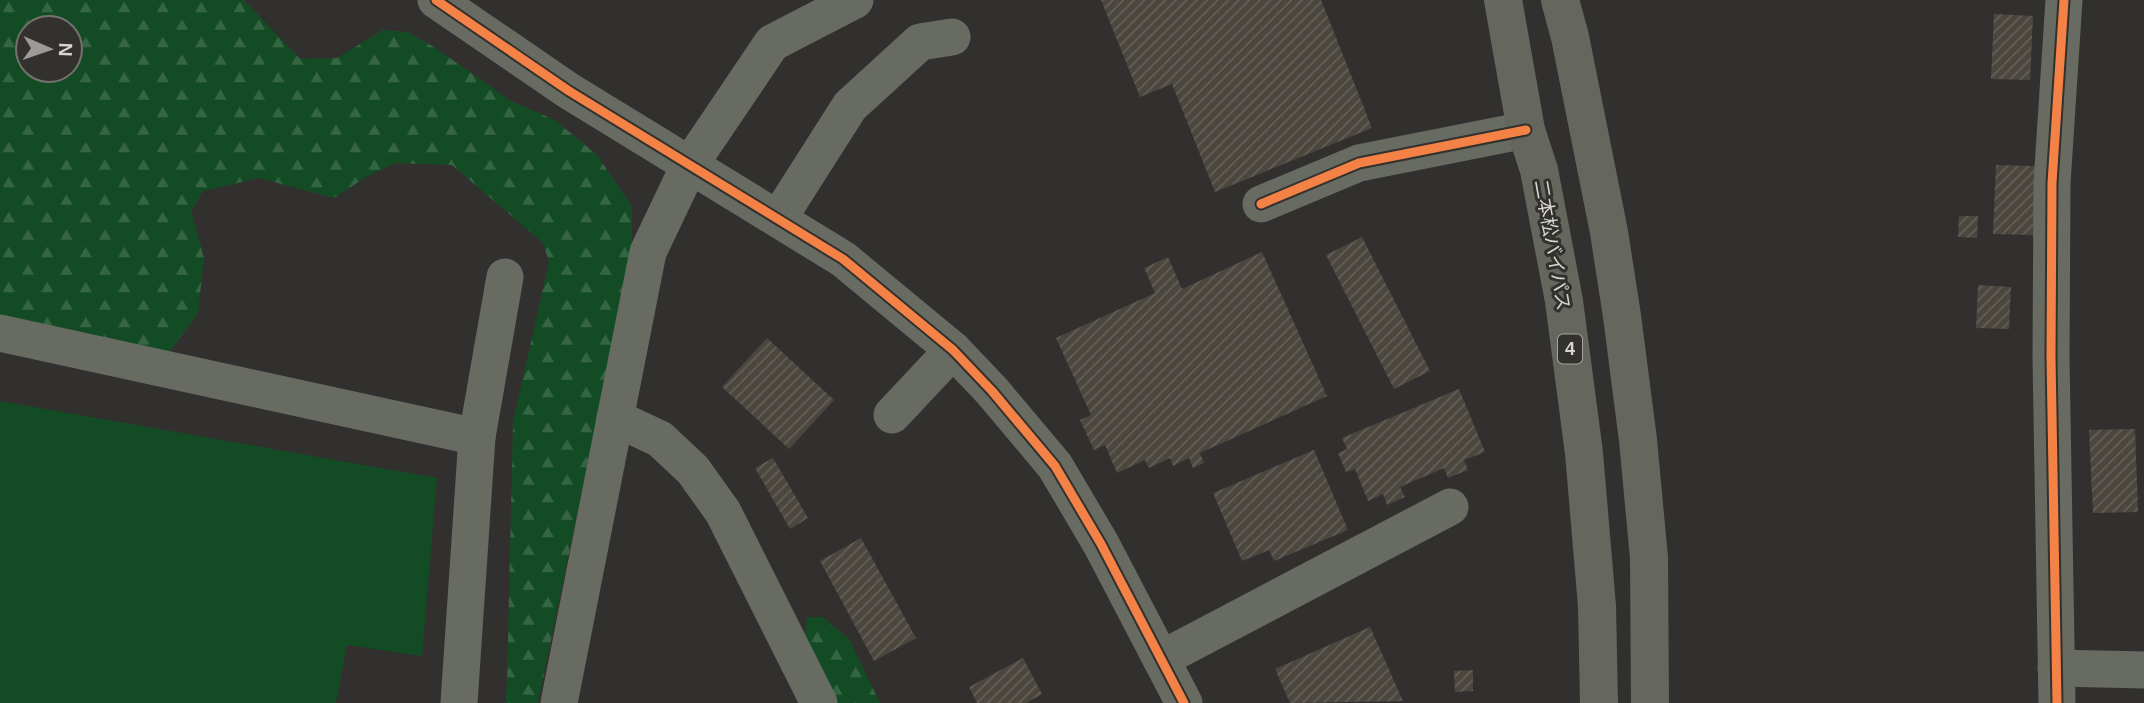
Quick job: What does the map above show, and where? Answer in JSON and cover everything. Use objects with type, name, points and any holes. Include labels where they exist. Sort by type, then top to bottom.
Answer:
[{"type":"highway","name":"二本松バイパス","points":[[1503,0],[1526,130],[1539,170],[1564,301],[1584,453],[1597,606],[1599,703]]},
{"type":"highway","points":[[1560,0],[1573,49],[1609,232],[1637,427],[1649,558],[1650,703]]},
{"type":"street","points":[[436,0],[569,91],[843,258],[953,350],[992,391],[1055,466],[1101,544],[1184,703]]},
{"type":"street","points":[[559,703],[648,252],[689,166],[772,43],[855,0]]},
{"type":"street","points":[[2064,0],[2052,196],[2051,357],[2056,686],[2144,670]]},
{"type":"street","points":[[778,219],[850,106],[920,42],[952,37]]},
{"type":"street","points":[[1261,204],[1359,163],[1526,130]]},
{"type":"street","points":[[459,703],[477,437],[505,277]]},
{"type":"street","points":[[0,333],[477,437]]},
{"type":"street","points":[[892,415],[953,350]]},
{"type":"street","points":[[615,418],[660,439],[693,470],[723,512],[819,703]]},
{"type":"street","points":[[1161,659],[1450,507]]},
{"type":"green space","points":[[0,0],[244,0],[300,59],[337,58],[383,30],[407,32],[434,47],[511,101],[555,120],[597,155],[632,207],[632,248],[538,703],[505,703],[513,422],[549,262],[543,243],[452,165],[395,163],[366,177],[334,198],[259,178],[203,191],[191,211],[204,258],[198,313],[168,354],[0,325]]},
{"type":"green space","points":[[0,401],[437,478],[422,656],[347,645],[336,703],[0,703]]},
{"type":"green space","points":[[807,617],[823,617],[849,639],[880,703],[833,703],[805,638]]},
{"type":"building","points":[[1101,0],[1321,0],[1372,128],[1215,192],[1172,84],[1140,97]]},
{"type":"building","points":[[1994,14],[2033,16],[2030,80],[1991,79]]},
{"type":"building","points":[[1996,165],[2038,166],[2035,235],[1993,234]]},
{"type":"building","points":[[1959,216],[1978,216],[1977,238],[1958,237]]},
{"type":"building","points":[[1362,237],[1430,371],[1394,389],[1326,255]]},
{"type":"building","points":[[1262,252],[1327,396],[1200,453],[1204,463],[1193,468],[1189,458],[1173,466],[1170,458],[1149,468],[1145,460],[1117,473],[1105,445],[1094,450],[1080,420],[1091,415],[1056,338],[1155,293],[1144,268],[1168,257],[1182,289]]},
{"type":"building","points":[[1978,285],[2011,287],[2009,329],[1976,328]]},
{"type":"building","points":[[767,338],[834,400],[789,449],[722,387]]},
{"type":"building","points":[[1459,389],[1485,452],[1464,460],[1468,470],[1448,478],[1444,468],[1400,487],[1405,497],[1387,505],[1383,494],[1368,501],[1355,469],[1346,472],[1338,453],[1347,449],[1342,438]]},
{"type":"building","points":[[2135,429],[2138,512],[2093,513],[2089,430]]},
{"type":"building","points":[[1314,450],[1348,530],[1274,561],[1269,550],[1242,561],[1213,493]]},
{"type":"building","points":[[773,458],[808,518],[790,529],[755,468]]},
{"type":"building","points":[[861,538],[916,638],[874,661],[820,561]]},
{"type":"building","points":[[1370,627],[1403,701],[1290,703],[1275,669]]},
{"type":"building","points":[[1023,658],[1042,694],[1026,703],[977,703],[969,687]]},
{"type":"building","points":[[1473,670],[1473,691],[1455,692],[1454,671]]},
{"type":"cycle path","points":[[436,0],[569,91],[843,259],[953,350],[992,391],[1055,466],[1101,544],[1184,703]]},
{"type":"cycle path","points":[[2057,703],[2051,357],[2052,183],[2064,0]]},
{"type":"cycle path","points":[[1261,204],[1359,163],[1526,130]]}]
